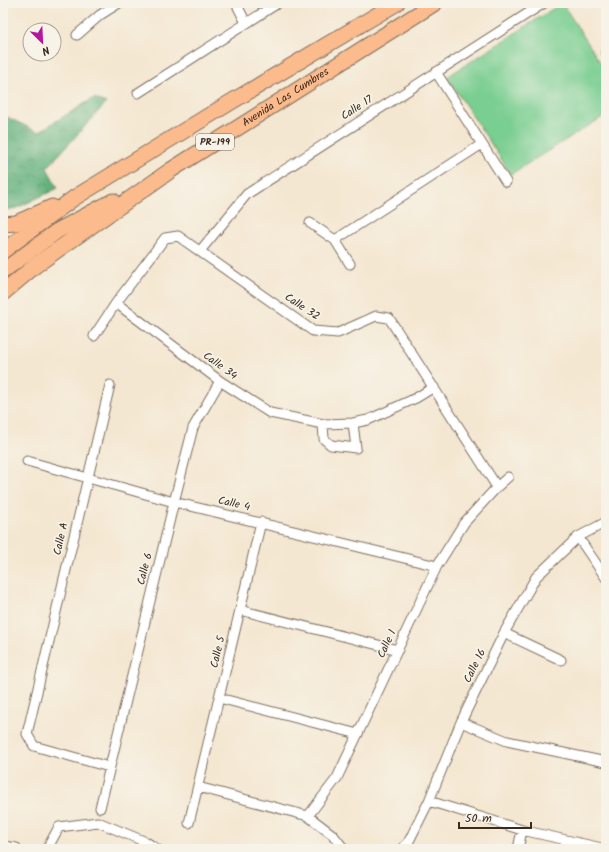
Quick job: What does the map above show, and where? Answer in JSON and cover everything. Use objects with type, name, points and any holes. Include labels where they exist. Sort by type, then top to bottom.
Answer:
[{"type":"highway","name":"Avenida Las Cumbres","points":[[3,252],[74,198],[230,102],[397,3]]},
{"type":"highway","name":"Avenida Las Cumbres","points":[[3,293],[36,265],[172,170],[435,3]]},
{"type":"highway","points":[[3,271],[57,231],[172,170]]},
{"type":"highway","points":[[3,224],[16,223],[74,198]]},
{"type":"street","points":[[77,35],[100,15],[119,3]]},
{"type":"street","points":[[236,3],[246,23]]},
{"type":"street","points":[[138,93],[278,3]]},
{"type":"street","name":"Calle 17","points":[[200,252],[247,194],[544,3]]},
{"type":"street","points":[[436,72],[506,182]]},
{"type":"street","points":[[335,240],[482,144]]},
{"type":"street","points":[[310,223],[335,240],[350,264]]},
{"type":"street","name":"Calle 32","points":[[94,336],[116,303],[165,238],[178,236],[313,331],[338,333],[376,316],[389,318],[497,487]]},
{"type":"street","name":"Calle 34","points":[[116,303],[220,381],[270,413],[323,424],[353,423],[368,420],[410,401],[434,387]]},
{"type":"street","name":"Calle 6","points":[[100,808],[193,428],[220,381]]},
{"type":"street","name":"Calle A","points":[[109,768],[34,746],[27,734],[110,385]]},
{"type":"street","points":[[323,424],[324,439],[331,445],[356,448],[353,423]]},
{"type":"street","name":"Calle 4","points":[[27,461],[174,502],[437,566]]},
{"type":"street","name":"Calle 1","points":[[308,816],[337,778],[437,566],[464,523],[508,477]]},
{"type":"street","name":"Calle 5","points":[[189,823],[261,522]]},
{"type":"street","name":"Calle 16","points":[[402,849],[408,843],[429,801],[461,722],[504,633],[536,577],[578,537],[606,522]]},
{"type":"street","points":[[578,537],[606,578]]},
{"type":"street","points":[[240,610],[398,650]]},
{"type":"street","points":[[504,633],[561,660]]},
{"type":"street","points":[[219,698],[358,734]]},
{"type":"street","points":[[461,722],[507,741],[606,762]]},
{"type":"street","points":[[198,786],[308,816],[333,836],[344,849]]},
{"type":"street","points":[[429,801],[522,830],[606,849]]},
{"type":"street","points":[[47,849],[59,827],[98,822],[146,842],[157,849]]},
{"type":"street","points":[[518,849],[522,830]]},
{"type":"green space","points":[[562,3],[606,71],[606,115],[511,174],[447,77]]},
{"type":"green space","points":[[94,98],[106,103],[47,168],[58,188],[17,208],[3,210],[3,115],[38,132]]},
{"type":"waterway","points":[[3,159],[5,163],[3,169]]}]
